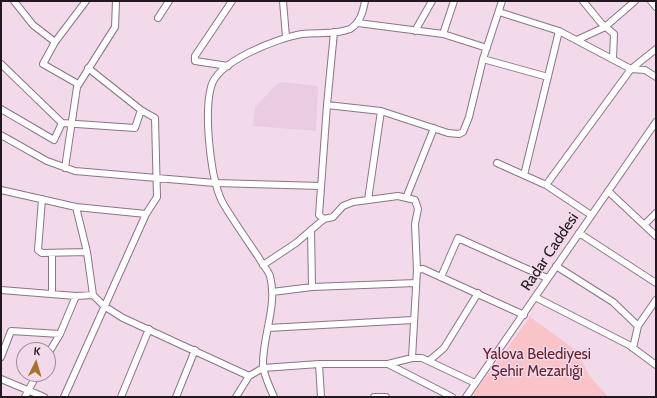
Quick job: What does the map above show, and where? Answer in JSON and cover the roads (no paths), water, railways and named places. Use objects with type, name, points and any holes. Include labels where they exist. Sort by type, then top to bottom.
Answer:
[{"type":"street","points":[[14,1],[33,26],[55,42]]},
{"type":"street","points":[[65,168],[78,84],[115,27],[116,1]]},
{"type":"street","points":[[158,18],[170,1]]},
{"type":"street","points":[[228,66],[195,61],[195,56],[232,1]]},
{"type":"street","points":[[283,1],[286,37]]},
{"type":"street","points":[[274,397],[263,368],[272,305],[272,292],[269,275],[223,204],[215,183],[208,115],[211,85],[217,76],[228,66],[257,49],[286,37],[350,29],[358,23],[365,1]]},
{"type":"street","points":[[415,31],[432,1]]},
{"type":"street","points":[[443,34],[454,1]]},
{"type":"street","points":[[327,105],[381,111],[448,133],[459,134],[463,132],[473,102],[482,59],[502,1]]},
{"type":"street","points":[[583,1],[605,27],[614,34],[613,59]]},
{"type":"street","points":[[577,40],[605,27],[635,1]]},
{"type":"street","points":[[651,1],[656,7]]},
{"type":"street","points":[[78,84],[43,64],[55,42],[84,2]]},
{"type":"street","points":[[499,12],[559,31],[631,69],[645,70],[656,77]]},
{"type":"street","points":[[358,23],[443,34],[487,48]]},
{"type":"street","points":[[524,175],[559,31]]},
{"type":"street","points":[[324,219],[319,215],[334,32]]},
{"type":"street","points":[[546,185],[631,69],[656,49]]},
{"type":"street","points":[[482,59],[548,77]]},
{"type":"street","points":[[1,64],[62,123],[135,128],[141,110]]},
{"type":"street","points":[[64,397],[146,214],[157,197],[158,178],[155,118],[141,110],[88,68]]},
{"type":"street","points":[[1,109],[54,140],[62,123]]},
{"type":"street","points":[[368,200],[381,111]]},
{"type":"street","name":"Radar Caddesi","points":[[466,397],[656,122]]},
{"type":"street","points":[[406,198],[434,128]]},
{"type":"street","points":[[1,135],[47,161],[65,168],[113,175],[215,183],[321,186]]},
{"type":"street","points":[[497,163],[546,185],[591,215]]},
{"type":"street","points":[[1,190],[76,207],[146,214]]},
{"type":"street","points":[[608,191],[656,236]]},
{"type":"street","points":[[263,265],[296,243],[324,219],[333,217],[343,206],[353,202],[398,196],[415,200],[418,210],[415,224],[417,270],[412,358]]},
{"type":"street","points":[[42,199],[38,250],[42,253],[87,252]]},
{"type":"street","points":[[76,207],[87,252],[93,295],[104,306],[123,318],[249,376]]},
{"type":"street","points":[[644,225],[656,213]]},
{"type":"street","points":[[311,230],[312,287]]},
{"type":"street","points":[[578,233],[656,284]]},
{"type":"street","points":[[441,277],[458,238],[547,278]]},
{"type":"street","points":[[52,253],[52,294]]},
{"type":"street","points":[[556,266],[613,302],[638,326]]},
{"type":"street","points":[[417,270],[423,269],[524,314]]},
{"type":"street","points":[[272,292],[312,287],[416,283]]},
{"type":"street","points":[[1,290],[76,296],[93,295]]},
{"type":"street","points":[[430,360],[444,348],[478,293]]},
{"type":"street","points":[[55,342],[76,296]]},
{"type":"street","points":[[535,297],[633,348],[656,365]]},
{"type":"street","points":[[633,348],[638,326],[656,300]]},
{"type":"street","points":[[268,328],[413,320]]},
{"type":"street","points":[[121,397],[149,329]]},
{"type":"street","points":[[1,357],[11,331],[60,334]]},
{"type":"street","points":[[176,397],[195,350]]},
{"type":"street","points":[[236,397],[249,376],[263,368],[319,364],[388,364],[412,358],[430,360],[475,383]]},
{"type":"street","points":[[319,364],[321,397]]},
{"type":"street","points":[[388,364],[452,397]]},
{"type":"street","points":[[1,379],[44,397]]},
{"type":"street","points":[[25,397],[32,382]]},
{"type":"street","points":[[374,397],[386,397]]},
{"type":"park label","name":"Yalova Belediyesi Şehir Mezarlığı","points":[[537,364]]}]
